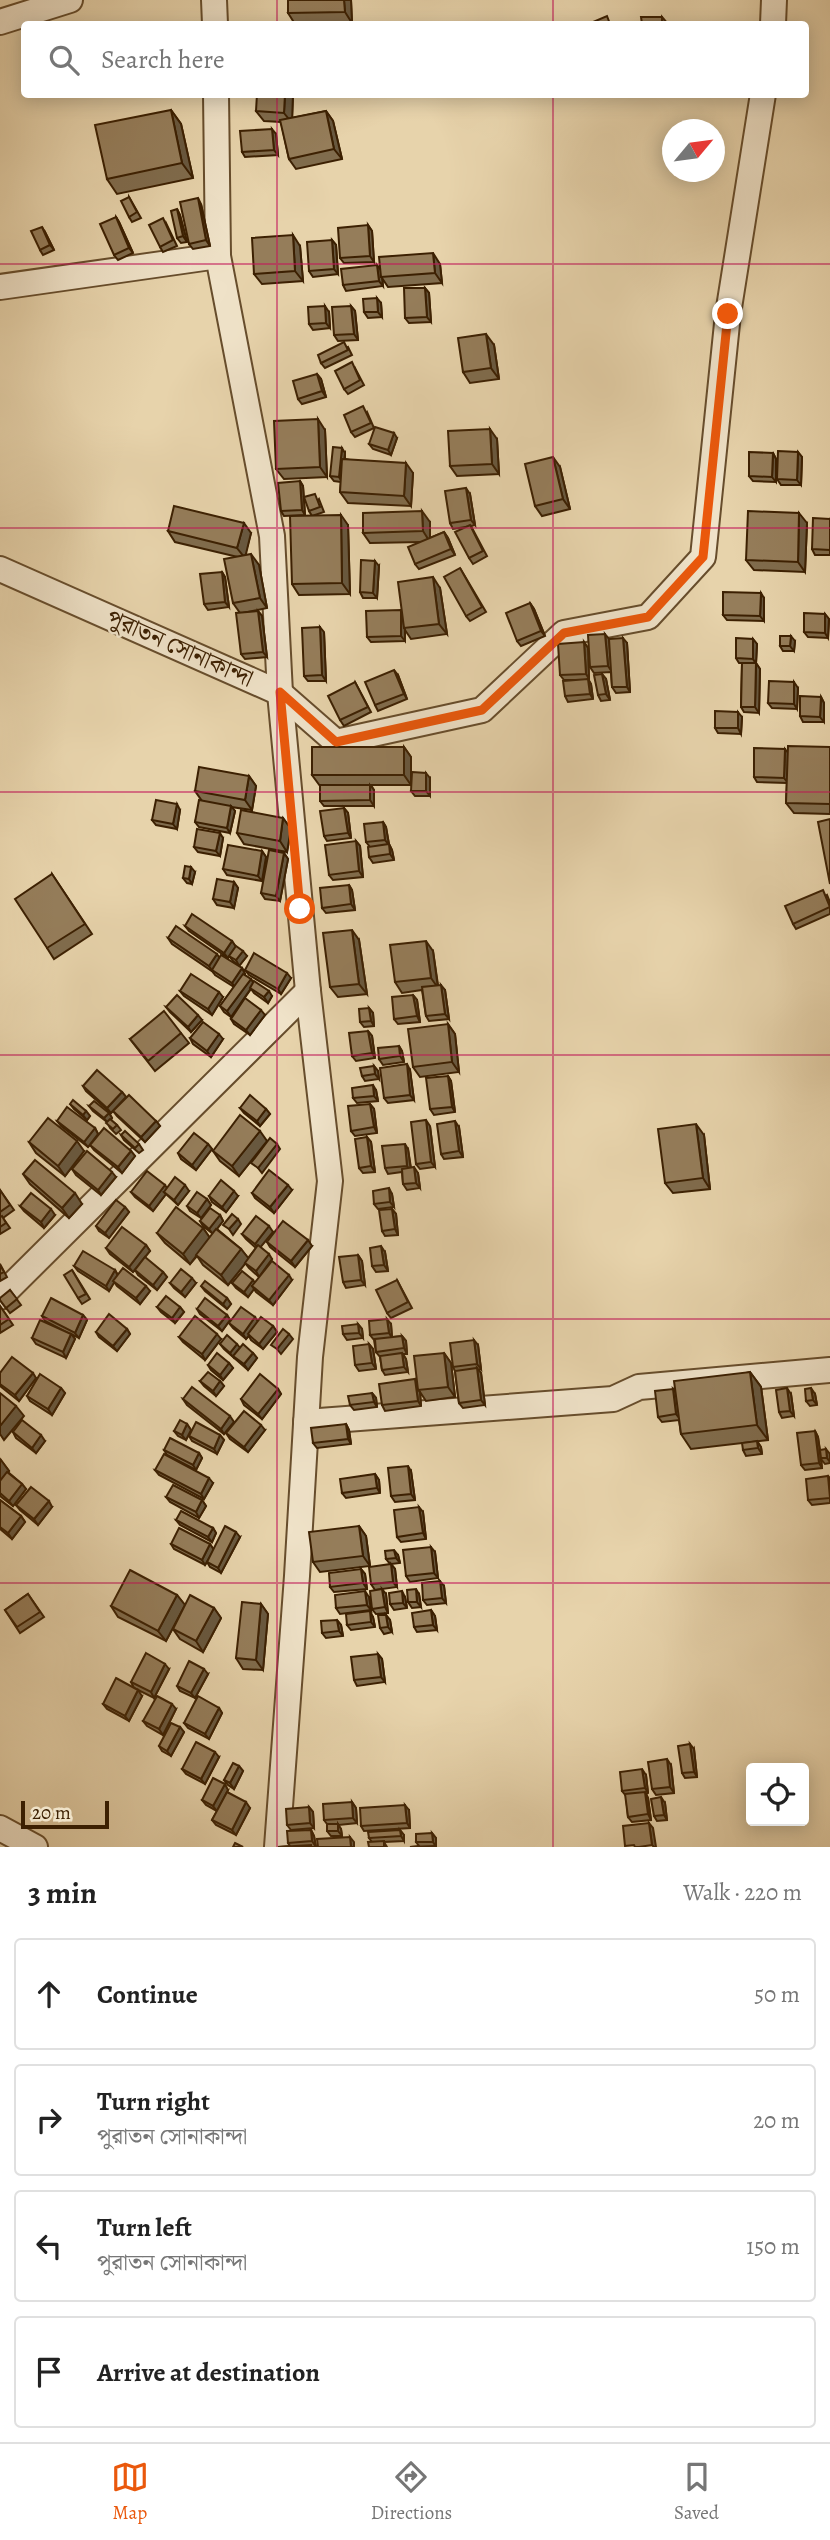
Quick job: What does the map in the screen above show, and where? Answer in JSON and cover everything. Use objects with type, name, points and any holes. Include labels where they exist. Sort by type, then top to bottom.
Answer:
[{"type":"street","points":[[0,22],[69,0]]},
{"type":"street","points":[[214,0],[215,21]]},
{"type":"street","points":[[773,21],[774,0]]},
{"type":"street","points":[[216,98],[218,256],[272,536],[280,692],[308,991],[330,1181],[310,1357],[277,1847]]},
{"type":"street","name":"পুরাতন সোনাকান্দা","points":[[0,569],[280,692],[336,742],[482,710],[564,633],[648,617],[703,557],[728,314],[763,98]]},
{"type":"street","points":[[0,287],[218,256]]},
{"type":"street","points":[[0,1297],[308,991]]},
{"type":"street","points":[[306,1422],[613,1398],[639,1387],[830,1370]]},
{"type":"street","points":[[0,1828],[35,1847]]},
{"type":"building","points":[[288,0],[344,0],[345,12],[288,13]]},
{"type":"building","points":[[607,16],[609,21],[595,21]]},
{"type":"building","points":[[641,17],[662,17],[662,21],[642,21]]},
{"type":"building","points":[[257,98],[285,98],[284,113],[256,111]]},
{"type":"building","points":[[171,110],[182,163],[107,179],[95,125]]},
{"type":"building","points":[[326,111],[334,149],[289,159],[280,120]]},
{"type":"building","points":[[272,129],[274,150],[242,152],[240,131]]},
{"type":"building","points":[[129,197],[137,212],[129,217],[121,201]]},
{"type":"building","points":[[198,198],[206,240],[189,244],[180,202]]},
{"type":"building","points":[[177,209],[183,236],[177,238],[171,211]]},
{"type":"building","points":[[116,217],[129,248],[114,255],[100,224]]},
{"type":"building","points":[[163,218],[173,240],[160,247],[149,225]]},
{"type":"building","points":[[368,225],[370,256],[340,258],[338,228]]},
{"type":"building","points":[[42,227],[50,245],[40,250],[31,231]]},
{"type":"building","points":[[293,235],[295,271],[254,274],[252,238]]},
{"type":"building","points":[[332,240],[334,269],[309,271],[307,242]]},
{"type":"building","points":[[433,253],[435,273],[381,277],[379,257]]},
{"type":"building","points":[[377,265],[379,281],[343,285],[341,269]]},
{"type":"building","points":[[404,288],[425,288],[427,317],[405,318]]},
{"type":"building","points":[[377,298],[378,312],[364,312],[363,299]]},
{"type":"building","points":[[325,306],[326,323],[309,324],[308,307]]},
{"type":"building","points":[[351,306],[354,334],[334,335],[332,307]]},
{"type":"building","points":[[486,334],[491,368],[463,372],[458,338]]},
{"type":"building","points":[[344,342],[348,350],[321,363],[318,355]]},
{"type":"building","points":[[352,362],[360,380],[344,389],[335,371]]},
{"type":"building","points":[[317,374],[322,391],[298,399],[293,381]]},
{"type":"building","points":[[363,406],[371,423],[351,432],[344,415]]},
{"type":"building","points":[[318,419],[320,467],[276,469],[274,421]]},
{"type":"building","points":[[375,427],[394,433],[388,450],[369,444]]},
{"type":"building","points":[[490,429],[492,464],[450,466],[448,431]]},
{"type":"building","points":[[333,447],[342,448],[339,477],[330,476]]},
{"type":"building","points":[[778,451],[798,452],[797,480],[777,479]]},
{"type":"building","points":[[749,452],[773,453],[772,477],[749,476]]},
{"type":"building","points":[[553,457],[563,499],[535,506],[525,464]]},
{"type":"building","points":[[342,459],[406,463],[404,496],[340,492]]},
{"type":"building","points":[[300,481],[302,510],[281,511],[278,483]]},
{"type":"building","points":[[466,488],[471,520],[450,523],[445,491]]},
{"type":"building","points":[[315,494],[320,507],[309,511],[304,497]]},
{"type":"building","points":[[174,506],[244,523],[237,548],[168,531]]},
{"type":"building","points":[[422,511],[423,531],[363,533],[363,513]]},
{"type":"building","points":[[748,511],[799,513],[798,562],[746,560]]},
{"type":"building","points":[[341,515],[342,583],[292,584],[290,516]]},
{"type":"building","points":[[813,518],[830,519],[830,550],[812,549]]},
{"type":"building","points":[[470,525],[483,551],[469,558],[455,532]]},
{"type":"building","points":[[444,532],[451,549],[415,564],[408,547]]},
{"type":"building","points":[[251,554],[260,598],[233,603],[224,559]]},
{"type":"building","points":[[361,560],[375,561],[373,593],[360,592]]},
{"type":"building","points":[[460,568],[482,607],[466,616],[444,577]]},
{"type":"building","points":[[222,572],[225,602],[204,604],[200,574]]},
{"type":"building","points":[[433,577],[439,624],[404,628],[398,582]]},
{"type":"building","points":[[723,592],[761,593],[760,616],[723,615]]},
{"type":"building","points":[[530,603],[541,631],[517,641],[506,613]]},
{"type":"building","points":[[401,610],[401,636],[367,637],[366,611]]},
{"type":"building","points":[[258,611],[263,652],[241,654],[236,613]]},
{"type":"building","points":[[804,613],[825,614],[825,633],[804,632]]},
{"type":"building","points":[[320,627],[322,675],[304,676],[302,628]]},
{"type":"building","points":[[605,634],[608,666],[590,667],[588,635]]},
{"type":"building","points":[[780,636],[791,636],[790,646],[780,646]]},
{"type":"building","points":[[623,638],[627,687],[612,687],[609,639]]},
{"type":"building","points":[[736,638],[753,639],[753,659],[736,658]]},
{"type":"building","points":[[584,642],[586,674],[560,675],[558,644]]},
{"type":"building","points":[[742,663],[756,663],[755,707],[741,707]]},
{"type":"building","points":[[394,670],[404,694],[375,705],[365,682]]},
{"type":"building","points":[[602,674],[606,694],[598,695],[594,675]]},
{"type":"building","points":[[588,679],[590,694],[565,696],[563,681]]},
{"type":"building","points":[[769,681],[794,682],[794,704],[768,703]]},
{"type":"building","points":[[355,682],[368,707],[340,720],[328,696]]},
{"type":"building","points":[[800,696],[821,697],[820,717],[800,716]]},
{"type":"building","points":[[715,711],[738,712],[738,728],[715,728]]},
{"type":"building","points":[[788,746],[830,747],[830,804],[786,803]]},
{"type":"building","points":[[312,747],[404,747],[404,775],[312,775]]},
{"type":"building","points":[[754,748],[785,749],[784,778],[754,777]]},
{"type":"building","points":[[199,767],[249,776],[245,800],[195,791]]},
{"type":"building","points":[[412,772],[426,773],[426,791],[411,791]]},
{"type":"building","points":[[320,785],[370,785],[370,800],[320,801]]},
{"type":"building","points":[[156,800],[177,804],[173,824],[152,820]]},
{"type":"building","points":[[199,800],[231,806],[227,828],[195,822]]},
{"type":"building","points":[[344,808],[348,833],[324,836],[320,811]]},
{"type":"building","points":[[241,810],[283,818],[280,841],[237,833]]},
{"type":"building","points":[[830,819],[830,884],[818,822]]},
{"type":"building","points":[[383,822],[385,840],[366,842],[364,824]]},
{"type":"building","points":[[197,829],[220,833],[216,851],[194,847]]},
{"type":"building","points":[[356,841],[359,871],[329,875],[325,845]]},
{"type":"building","points":[[389,844],[390,854],[369,857],[368,847]]},
{"type":"building","points":[[228,845],[262,851],[258,876],[223,869]]},
{"type":"building","points":[[269,850],[284,853],[276,896],[261,893]]},
{"type":"building","points":[[185,866],[191,867],[189,879],[183,878]]},
{"type":"building","points":[[52,874],[85,924],[47,948],[15,899]]},
{"type":"building","points":[[217,879],[234,882],[230,902],[213,899]]},
{"type":"building","points":[[349,885],[351,904],[322,908],[320,888]]},
{"type":"building","points":[[823,890],[830,907],[793,924],[785,906]]},
{"type":"building","points":[[192,914],[232,941],[224,953],[185,926]]},
{"type":"building","points":[[176,926],[217,954],[209,966],[168,938]]},
{"type":"building","points":[[352,930],[359,984],[330,987],[323,933]]},
{"type":"building","points":[[426,941],[431,978],[395,982],[390,945]]},
{"type":"building","points":[[236,946],[243,951],[236,960],[229,956]]},
{"type":"building","points":[[254,953],[287,973],[278,989],[245,970]]},
{"type":"building","points":[[221,955],[242,968],[232,983],[212,970]]},
{"type":"building","points":[[191,974],[219,992],[208,1009],[180,991]]},
{"type":"building","points":[[243,974],[251,979],[227,1011],[220,1006]]},
{"type":"building","points":[[254,981],[269,991],[264,997],[250,988]]},
{"type":"building","points":[[441,985],[445,1014],[426,1016],[422,987]]},
{"type":"building","points":[[177,995],[198,1015],[188,1027],[166,1007]]},
{"type":"building","points":[[413,995],[417,1016],[394,1019],[392,997]]},
{"type":"building","points":[[245,998],[261,1010],[246,1030],[231,1019]]},
{"type":"building","points":[[369,1008],[371,1021],[360,1022],[359,1009]]},
{"type":"building","points":[[164,1011],[181,1033],[148,1061],[130,1039]]},
{"type":"building","points":[[203,1022],[219,1034],[207,1051],[190,1038]]},
{"type":"building","points":[[448,1024],[452,1062],[413,1067],[408,1029]]},
{"type":"building","points":[[368,1031],[372,1053],[352,1056],[349,1033]]},
{"type":"building","points":[[399,1046],[400,1056],[379,1059],[378,1048]]},
{"type":"building","points":[[407,1064],[410,1095],[384,1098],[380,1068]]},
{"type":"building","points":[[374,1066],[375,1074],[362,1076],[360,1068]]},
{"type":"building","points":[[97,1070],[122,1092],[107,1108],[83,1086]]},
{"type":"building","points":[[448,1076],[452,1107],[430,1109],[426,1078]]},
{"type":"building","points":[[373,1085],[374,1096],[353,1098],[352,1088]]},
{"type":"building","points":[[129,1095],[156,1121],[141,1137],[113,1111]]},
{"type":"building","points":[[250,1095],[266,1109],[257,1121],[240,1108]]},
{"type":"building","points":[[73,1100],[86,1111],[83,1115],[70,1104]]},
{"type":"building","points":[[94,1101],[109,1113],[104,1118],[89,1106]]},
{"type":"building","points":[[370,1104],[374,1127],[351,1131],[348,1106]]},
{"type":"building","points":[[67,1107],[95,1128],[84,1142],[57,1121]]},
{"type":"building","points":[[240,1115],[260,1131],[232,1166],[213,1151]]},
{"type":"building","points":[[48,1118],[77,1141],[58,1166],[29,1142]]},
{"type":"building","points":[[110,1119],[117,1125],[113,1129],[106,1123]]},
{"type":"building","points":[[426,1120],[431,1162],[416,1164],[411,1122]]},
{"type":"building","points":[[455,1121],[459,1151],[441,1154],[437,1124]]},
{"type":"building","points":[[696,1124],[703,1178],[665,1183],[658,1129]]},
{"type":"building","points":[[104,1128],[131,1151],[118,1167],[90,1145]]},
{"type":"building","points":[[125,1131],[139,1144],[135,1148],[121,1135]]},
{"type":"building","points":[[194,1133],[208,1144],[192,1165],[178,1153]]},
{"type":"building","points":[[367,1137],[371,1166],[359,1168],[355,1139]]},
{"type":"building","points":[[270,1138],[277,1144],[258,1168],[251,1163]]},
{"type":"building","points":[[405,1144],[407,1166],[385,1168],[382,1146]]},
{"type":"building","points":[[87,1151],[112,1172],[98,1190],[72,1169]]},
{"type":"building","points":[[35,1160],[75,1193],[62,1208],[23,1174]]},
{"type":"building","points":[[414,1167],[416,1183],[403,1184],[402,1169]]},
{"type":"building","points":[[269,1170],[288,1185],[270,1207],[252,1193]]},
{"type":"building","points":[[147,1171],[165,1185],[149,1206],[131,1192]]},
{"type":"building","points":[[175,1177],[185,1185],[174,1200],[164,1192]]},
{"type":"building","points":[[221,1180],[234,1191],[222,1207],[209,1196]]},
{"type":"building","points":[[389,1188],[390,1202],[374,1204],[373,1191]]},
{"type":"building","points":[[0,1190],[10,1205],[0,1212]]},
{"type":"building","points":[[197,1192],[207,1199],[197,1213],[187,1206]]},
{"type":"building","points":[[31,1193],[51,1209],[41,1222],[20,1206]]},
{"type":"building","points":[[116,1200],[125,1207],[105,1233],[96,1226]]},
{"type":"building","points":[[176,1207],[203,1228],[183,1254],[157,1233]]},
{"type":"building","points":[[210,1208],[220,1215],[209,1229],[200,1221]]},
{"type":"building","points":[[392,1209],[395,1229],[382,1231],[379,1210]]},
{"type":"building","points":[[232,1214],[238,1219],[229,1229],[223,1225]]},
{"type":"building","points":[[2,1216],[6,1223],[0,1227],[0,1217]]},
{"type":"building","points":[[256,1216],[269,1226],[255,1244],[242,1234]]},
{"type":"building","points":[[283,1221],[308,1240],[291,1261],[267,1242]]},
{"type":"building","points":[[122,1227],[146,1245],[129,1267],[106,1248]]},
{"type":"building","points":[[216,1229],[241,1249],[221,1275],[196,1255]]},
{"type":"building","points":[[258,1245],[269,1254],[256,1271],[245,1263]]},
{"type":"building","points":[[381,1246],[384,1265],[372,1266],[370,1248]]},
{"type":"building","points":[[83,1251],[115,1270],[106,1286],[74,1266]]},
{"type":"building","points":[[358,1255],[361,1280],[343,1282],[339,1257]]},
{"type":"building","points":[[145,1257],[163,1272],[153,1285],[135,1270]]},
{"type":"building","points":[[272,1261],[289,1275],[269,1300],[252,1286]]},
{"type":"building","points":[[123,1268],[146,1286],[136,1298],[113,1281]]},
{"type":"building","points":[[181,1269],[192,1278],[181,1292],[170,1283]]},
{"type":"building","points":[[72,1270],[86,1294],[78,1298],[64,1275]]},
{"type":"building","points":[[242,1271],[253,1280],[244,1292],[232,1283]]},
{"type":"building","points":[[397,1280],[408,1302],[387,1313],[376,1290]]},
{"type":"building","points":[[205,1281],[227,1298],[223,1304],[201,1286]]},
{"type":"building","points":[[10,1290],[17,1299],[6,1308],[0,1298]]},
{"type":"building","points":[[166,1296],[180,1307],[172,1318],[157,1307]]},
{"type":"building","points":[[51,1298],[83,1315],[75,1333],[42,1316]]},
{"type":"building","points":[[205,1298],[227,1315],[218,1326],[197,1309]]},
{"type":"building","points":[[0,1306],[9,1319],[0,1325]]},
{"type":"building","points":[[241,1307],[255,1317],[243,1334],[229,1323]]},
{"type":"building","points":[[109,1314],[127,1329],[113,1346],[96,1332]]},
{"type":"building","points":[[195,1316],[217,1334],[202,1354],[179,1337]]},
{"type":"building","points":[[261,1317],[273,1326],[259,1344],[248,1334]]},
{"type":"building","points":[[387,1319],[389,1333],[370,1335],[369,1321]]},
{"type":"building","points":[[40,1320],[71,1334],[63,1352],[32,1338]]},
{"type":"building","points":[[358,1324],[359,1333],[343,1334],[342,1326]]},
{"type":"building","points":[[283,1329],[289,1334],[277,1349],[271,1345]]},
{"type":"building","points":[[227,1335],[237,1344],[230,1353],[220,1344]]},
{"type":"building","points":[[402,1336],[404,1348],[376,1352],[375,1339]]},
{"type":"building","points":[[474,1340],[477,1364],[453,1367],[450,1343]]},
{"type":"building","points":[[243,1344],[253,1353],[244,1364],[233,1356]]},
{"type":"building","points":[[369,1344],[372,1363],[355,1365],[353,1346]]},
{"type":"building","points":[[217,1353],[229,1363],[220,1375],[208,1365]]},
{"type":"building","points":[[402,1353],[404,1367],[382,1370],[380,1356]]},
{"type":"building","points":[[444,1353],[448,1387],[418,1390],[414,1356]]},
{"type":"building","points":[[12,1357],[33,1373],[15,1395],[0,1384],[0,1373]]},
{"type":"building","points":[[477,1368],[481,1400],[459,1403],[455,1371]]},
{"type":"building","points":[[208,1372],[220,1381],[213,1391],[200,1381]]},
{"type":"building","points":[[750,1372],[757,1425],[681,1434],[674,1381]]},
{"type":"building","points":[[40,1374],[61,1388],[48,1409],[27,1396]]},
{"type":"building","points":[[260,1374],[278,1389],[258,1414],[241,1399]]},
{"type":"building","points":[[415,1379],[418,1401],[382,1405],[379,1384]]},
{"type":"building","points":[[192,1387],[230,1416],[221,1429],[183,1399]]},
{"type":"building","points":[[787,1388],[790,1411],[779,1412],[776,1390]]},
{"type":"building","points":[[811,1388],[813,1400],[806,1401],[805,1389]]},
{"type":"building","points":[[673,1389],[676,1414],[658,1417],[655,1391]]},
{"type":"building","points":[[0,1393],[16,1406],[0,1426]]},
{"type":"building","points":[[372,1393],[374,1402],[350,1405],[348,1396]]},
{"type":"building","points":[[244,1411],[261,1425],[244,1447],[226,1433]]},
{"type":"building","points":[[22,1420],[41,1435],[32,1448],[13,1432]]},
{"type":"building","points":[[180,1420],[187,1424],[182,1435],[174,1431]]},
{"type":"building","points":[[196,1422],[220,1435],[214,1449],[189,1436]]},
{"type":"building","points":[[346,1424],[348,1439],[313,1443],[311,1428]]},
{"type":"building","points":[[815,1431],[819,1463],[801,1465],[797,1433]]},
{"type":"building","points":[[170,1438],[199,1453],[193,1465],[164,1450]]},
{"type":"building","points":[[757,1441],[758,1448],[743,1450],[742,1443]]},
{"type":"building","points":[[826,1449],[827,1458],[821,1458],[820,1450]]},
{"type":"building","points":[[164,1454],[209,1478],[201,1494],[155,1470]]},
{"type":"building","points":[[408,1466],[411,1494],[391,1496],[388,1468]]},
{"type":"building","points":[[7,1472],[22,1484],[9,1501],[0,1493],[0,1481]]},
{"type":"building","points":[[375,1474],[377,1488],[342,1493],[340,1479]]},
{"type":"building","points":[[828,1476],[830,1498],[808,1500],[806,1479]]},
{"type":"building","points":[[173,1485],[202,1500],[196,1512],[166,1497]]},
{"type":"building","points":[[31,1487],[49,1501],[34,1519],[16,1505]]},
{"type":"building","points":[[0,1500],[21,1516],[8,1533],[0,1527]]},
{"type":"building","points":[[419,1507],[423,1533],[397,1537],[394,1510]]},
{"type":"building","points":[[181,1511],[213,1528],[208,1537],[176,1520]]},
{"type":"building","points":[[225,1526],[236,1532],[218,1568],[207,1562]]},
{"type":"building","points":[[359,1526],[363,1556],[313,1562],[309,1532]]},
{"type":"building","points":[[179,1528],[210,1544],[202,1560],[171,1544]]},
{"type":"building","points":[[431,1547],[434,1573],[406,1576],[403,1550]]},
{"type":"building","points":[[394,1550],[396,1558],[386,1559],[385,1551]]},
{"type":"building","points":[[391,1564],[393,1582],[371,1584],[369,1567]]},
{"type":"building","points":[[361,1569],[363,1583],[330,1587],[329,1573]]},
{"type":"building","points":[[130,1570],[177,1595],[158,1631],[111,1606]]},
{"type":"building","points":[[440,1581],[442,1598],[423,1600],[422,1583]]},
{"type":"building","points":[[382,1589],[385,1607],[372,1609],[370,1591]]},
{"type":"building","points":[[416,1589],[417,1602],[408,1602],[407,1590]]},
{"type":"building","points":[[365,1591],[367,1605],[336,1608],[335,1595]]},
{"type":"building","points":[[402,1591],[403,1603],[390,1604],[389,1593]]},
{"type":"building","points":[[28,1594],[40,1612],[17,1627],[5,1610]]},
{"type":"building","points":[[190,1595],[214,1608],[196,1641],[173,1629]]},
{"type":"building","points":[[242,1602],[261,1604],[256,1660],[236,1658]]},
{"type":"building","points":[[431,1610],[433,1625],[414,1627],[412,1613]]},
{"type":"building","points":[[370,1611],[371,1622],[347,1625],[346,1614]]},
{"type":"building","points":[[378,1615],[386,1615],[388,1627],[380,1628]]},
{"type":"building","points":[[337,1620],[339,1631],[322,1633],[321,1621]]},
{"type":"building","points":[[146,1653],[165,1664],[151,1692],[131,1682]]},
{"type":"building","points":[[378,1654],[381,1677],[354,1680],[351,1657]]},
{"type":"building","points":[[189,1661],[204,1669],[191,1693],[177,1686]]},
{"type":"building","points":[[116,1678],[138,1690],[125,1716],[103,1704]]},
{"type":"building","points":[[157,1696],[172,1704],[159,1729],[143,1721]]},
{"type":"building","points":[[198,1696],[219,1708],[205,1734],[184,1723]]},
{"type":"building","points":[[171,1723],[180,1727],[167,1751],[159,1746]]},
{"type":"building","points":[[196,1742],[215,1752],[201,1779],[182,1769]]},
{"type":"building","points":[[690,1744],[694,1772],[682,1773],[678,1746]]},
{"type":"building","points":[[667,1759],[670,1787],[652,1789],[648,1762]]},
{"type":"building","points":[[233,1763],[239,1766],[230,1783],[224,1780]]},
{"type":"building","points":[[642,1769],[645,1788],[622,1791],[620,1772]]},
{"type":"building","points":[[213,1778],[225,1784],[213,1806],[202,1800]]},
{"type":"building","points":[[227,1792],[246,1802],[232,1830],[212,1820]]},
{"type":"building","points":[[645,1792],[648,1814],[628,1817],[625,1794]]},
{"type":"building","points":[[661,1797],[664,1815],[654,1816],[651,1799]]},
{"type":"building","points":[[352,1802],[353,1818],[324,1820],[323,1804]]},
{"type":"building","points":[[405,1805],[407,1823],[361,1826],[360,1808]]},
{"type":"building","points":[[309,1807],[310,1823],[287,1825],[286,1809]]},
{"type":"building","points":[[649,1823],[652,1845],[625,1846],[623,1826]]},
{"type":"building","points":[[327,1824],[338,1824],[338,1831],[327,1831]]},
{"type":"building","points":[[311,1830],[312,1841],[288,1843],[287,1831]]},
{"type":"building","points":[[400,1830],[401,1836],[369,1838],[368,1832]]},
{"type":"building","points":[[432,1833],[433,1842],[416,1842],[416,1834]]},
{"type":"building","points":[[350,1837],[351,1847],[318,1847],[317,1839]]},
{"type":"building","points":[[384,1841],[384,1847],[369,1847],[368,1842]]},
{"type":"building","points":[[311,1845],[311,1847],[278,1847]]},
{"type":"route","points":[[300,909],[280,692],[336,742],[482,710],[564,633],[648,617],[703,557],[728,314]]}]
